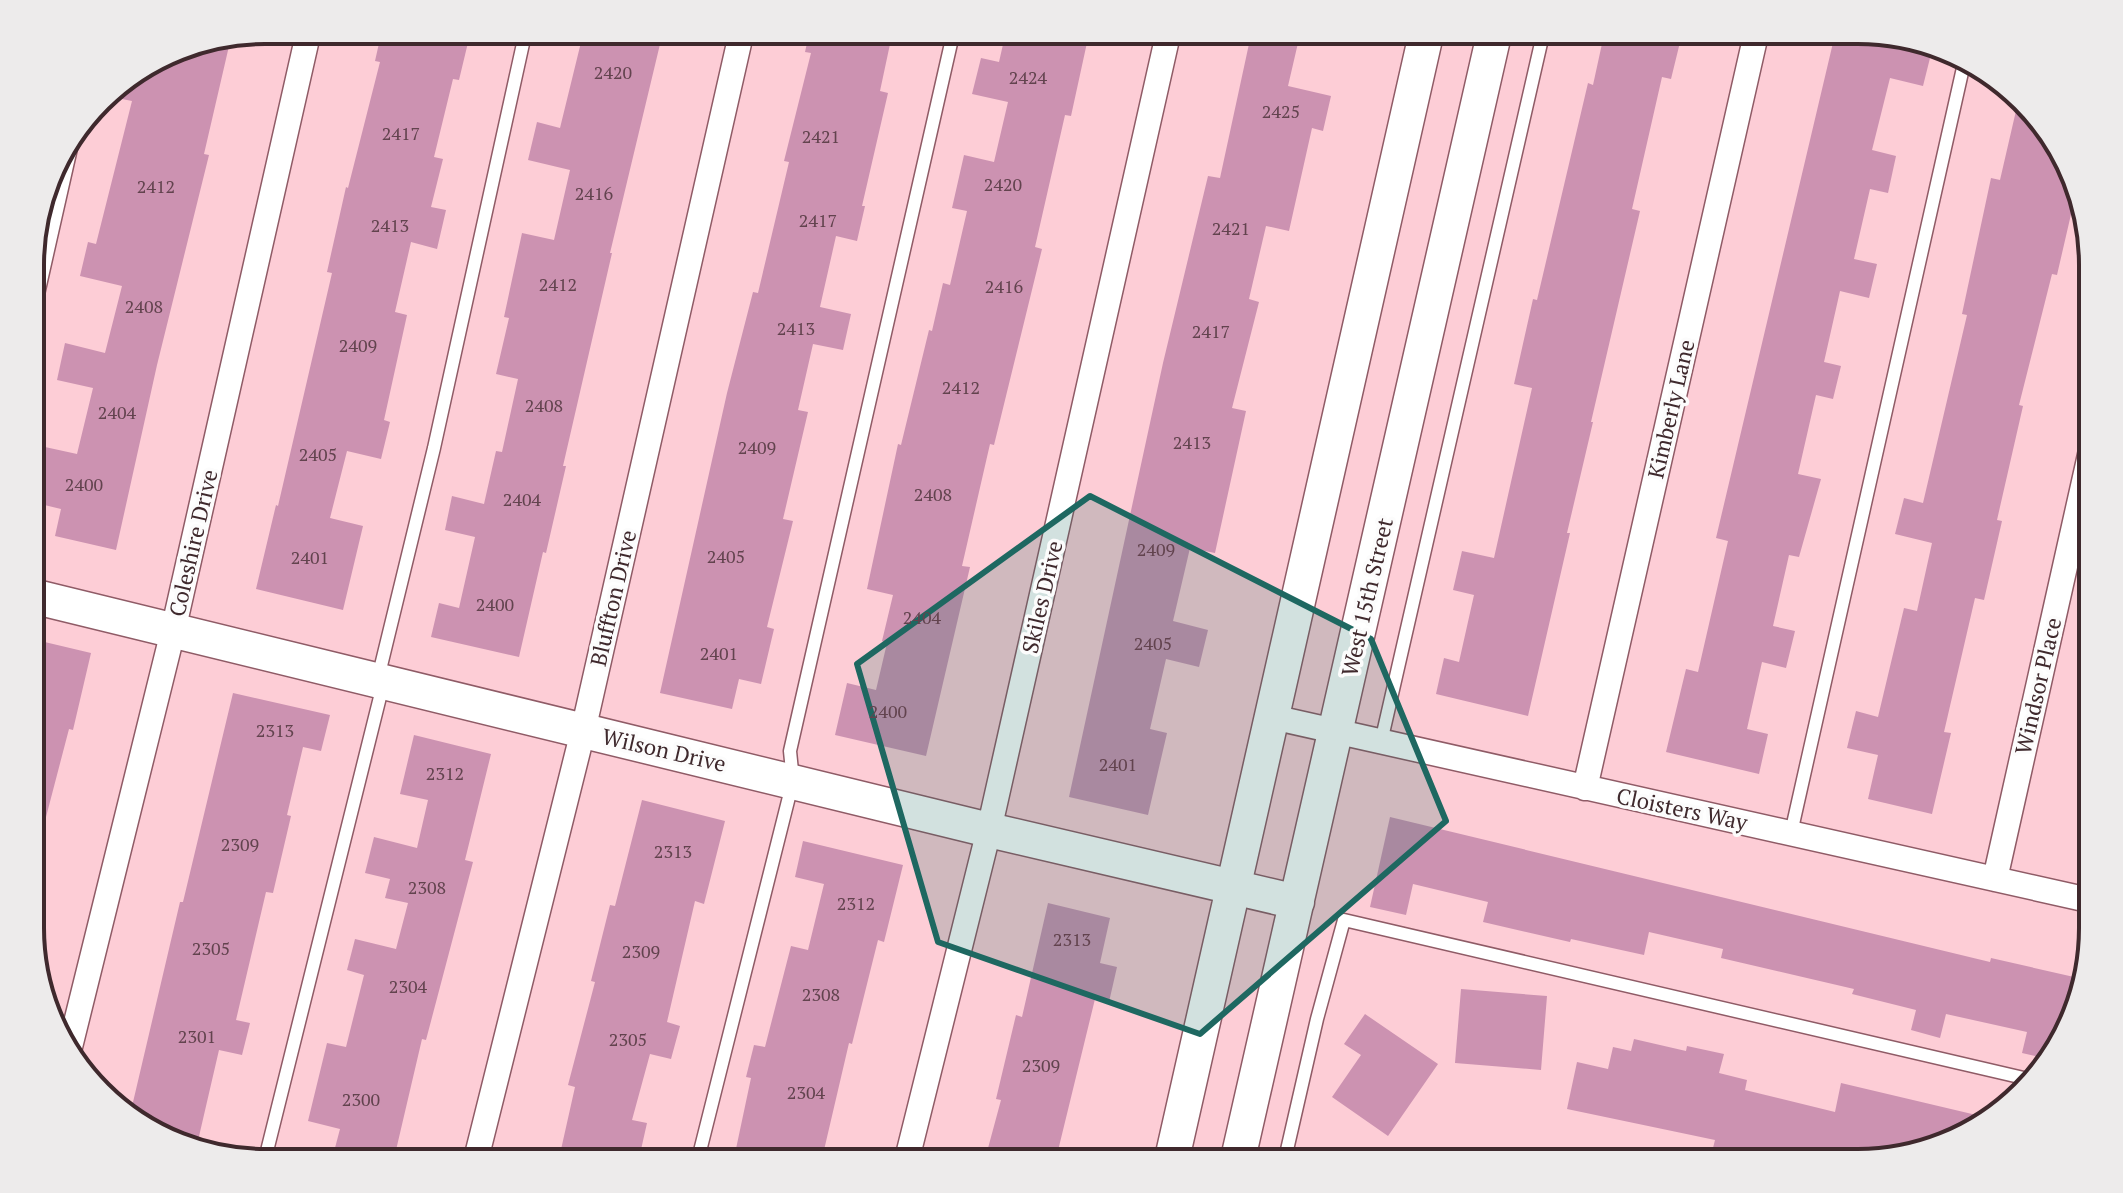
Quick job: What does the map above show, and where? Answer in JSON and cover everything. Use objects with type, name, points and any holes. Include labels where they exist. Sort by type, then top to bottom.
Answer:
[{"type":"main road","points":[[1174,1149],[1424,44]]},
{"type":"main road","name":"West 15th Street","points":[[1240,1149],[1492,44]]},
{"type":"main road","name":"Wilson Drive","points":[[44,599],[989,830],[1297,902]]},
{"type":"street","name":"Coleshire Drive","points":[[73,1036],[173,631],[306,44]]},
{"type":"street","name":"Bluffton Drive","points":[[478,1149],[583,731],[739,44]]},
{"type":"street","name":"Skiles Drive","points":[[909,1149],[989,830],[1166,44]]},
{"type":"street","name":"Kimberly Lane","points":[[1585,788],[1754,44]]},
{"type":"street","name":"Windsor Place","points":[[1995,879],[2079,504]]},
{"type":"street","name":"Cloisters Way","points":[[1272,717],[2079,898]]},
{"type":"lane","points":[[267,1149],[381,681],[523,44]]},
{"type":"lane","points":[[701,1149],[793,781],[790,751],[951,44]]},
{"type":"lane","points":[[1381,742],[1541,44]]},
{"type":"lane","points":[[1791,833],[1962,71]]},
{"type":"lane","points":[[44,268],[66,168]]},
{"type":"lane","points":[[1287,1149],[1344,920],[2020,1077]]},
{"type":"highlighted area","points":[[1090,496],[1371,639],[1446,821],[1200,1034],[938,942],[857,664]]},
{"type":"building","points":[[379,44],[468,44],[459,80],[453,79],[434,157],[443,159],[431,207],[446,210],[437,249],[411,242],[395,312],[407,315],[384,420],[390,422],[381,459],[347,451],[330,518],[363,526],[343,610],[256,589],[332,273],[327,272],[346,187],[380,62],[375,61]]},
{"type":"building","points":[[581,44],[660,44],[610,253],[546,553],[543,552],[519,657],[431,637],[439,603],[459,608],[475,537],[445,530],[452,496],[484,504],[496,451],[502,452],[518,379],[496,374],[509,318],[504,317],[522,233],[554,240],[570,170],[528,160],[537,122],[560,128]]},
{"type":"building","points":[[807,44],[890,44],[880,91],[888,93],[857,241],[836,236],[820,307],[851,314],[843,350],[813,344],[798,410],[808,412],[783,519],[793,521],[767,627],[774,629],[761,684],[739,679],[732,709],[660,693],[727,393],[753,292],[758,293],[789,162],[784,161],[811,53],[805,52]]},
{"type":"building","points":[[1003,44],[1087,44],[1071,116],[1065,115],[1035,247],[1042,249],[994,445],[990,444],[962,566],[970,567],[926,756],[835,735],[847,683],[876,690],[887,643],[882,641],[893,595],[867,589],[898,444],[901,445],[943,283],[950,285],[967,211],[952,208],[964,155],[994,162],[1008,102],[972,94],[981,58],[999,62]]},
{"type":"building","points":[[1249,44],[1298,44],[1288,86],[1331,96],[1323,131],[1312,128],[1289,231],[1266,226],[1249,299],[1259,302],[1232,408],[1246,411],[1215,553],[1190,548],[1173,621],[1208,630],[1199,667],[1166,659],[1150,729],[1167,733],[1148,815],[1069,797],[1163,363],[1208,176],[1220,178]]},
{"type":"building","points":[[1602,44],[1680,44],[1671,79],[1662,77],[1632,209],[1640,211],[1528,716],[1436,694],[1444,658],[1459,662],[1474,595],[1453,590],[1462,551],[1494,558],[1532,388],[1514,384],[1588,83],[1593,85]]},
{"type":"building","points":[[1833,44],[1887,46],[1930,57],[1923,86],[1890,78],[1872,150],[1896,156],[1888,193],[1870,189],[1854,259],[1877,264],[1869,298],[1840,291],[1824,362],[1841,366],[1833,399],[1816,395],[1798,474],[1821,479],[1799,557],[1789,555],[1773,626],[1795,631],[1786,668],[1762,662],[1747,729],[1768,734],[1759,774],[1666,752],[1686,669],[1698,672],[1728,541],[1716,538]]},
{"type":"building","points":[[229,48],[204,154],[209,155],[157,365],[116,550],[55,536],[61,509],[44,505],[44,451],[45,447],[77,454],[93,388],[57,380],[65,343],[105,353],[122,286],[80,276],[88,242],[96,244],[132,101],[122,99],[142,81],[180,61]]},
{"type":"building","points":[[2016,111],[2049,154],[2072,211],[2057,275],[2052,274],[2019,405],[2023,406],[1997,520],[2002,521],[1984,600],[1975,598],[1944,732],[1951,733],[1932,814],[1868,799],[1878,755],[1847,748],[1856,711],[1878,717],[1904,608],[1917,611],[1932,543],[1895,534],[1904,498],[1923,503],[1967,315],[1962,314],[1991,178],[2000,180]]},
{"type":"building","points":[[44,642],[91,653],[73,730],[69,729],[44,825]]},
{"type":"building","points":[[233,693],[330,715],[321,751],[303,747],[273,893],[266,892],[236,1020],[250,1023],[242,1055],[219,1050],[199,1138],[154,1119],[132,1105],[180,902],[183,902]]},
{"type":"building","points":[[414,735],[491,754],[465,860],[473,862],[426,1040],[422,1039],[396,1149],[335,1149],[340,1129],[308,1121],[327,1043],[346,1047],[364,975],[347,970],[355,939],[396,949],[408,903],[385,898],[390,879],[365,873],[374,837],[417,848],[428,800],[400,794]]},
{"type":"building","points":[[642,800],[725,821],[704,904],[695,901],[667,1022],[680,1026],[671,1059],[650,1054],[632,1120],[647,1123],[641,1149],[561,1149],[575,1087],[568,1085],[595,982],[591,981],[610,905],[615,906]]},
{"type":"building","points":[[1390,817],[1990,962],[1991,958],[2073,977],[2056,1026],[2037,1056],[2022,1053],[2027,1032],[1946,1014],[1940,1038],[1911,1030],[1916,1010],[1852,994],[1854,989],[1721,958],[1723,949],[1649,932],[1644,955],[1571,939],[1570,942],[1483,922],[1488,902],[1413,884],[1406,915],[1370,907]]},
{"type":"building","points":[[803,841],[903,865],[884,942],[878,940],[852,1044],[849,1043],[824,1149],[736,1149],[751,1078],[746,1077],[754,1045],[765,1047],[791,946],[808,950],[824,884],[795,877]]},
{"type":"building","points":[[1048,903],[1110,918],[1100,963],[1117,967],[1109,1002],[1095,999],[1058,1149],[988,1149],[1001,1100],[996,1099],[1016,1015],[1022,1017]]},
{"type":"building","points":[[1461,989],[1547,996],[1541,1070],[1455,1063]]},
{"type":"building","points":[[1365,1014],[1438,1064],[1388,1136],[1332,1097],[1361,1055],[1344,1044]]},
{"type":"building","points":[[1634,1039],[1686,1051],[1687,1046],[1724,1054],[1719,1073],[1747,1080],[1745,1090],[1835,1112],[1841,1083],[1975,1115],[1943,1132],[1872,1149],[1713,1149],[1715,1140],[1567,1109],[1577,1062],[1608,1069],[1613,1047],[1631,1051]]}]
